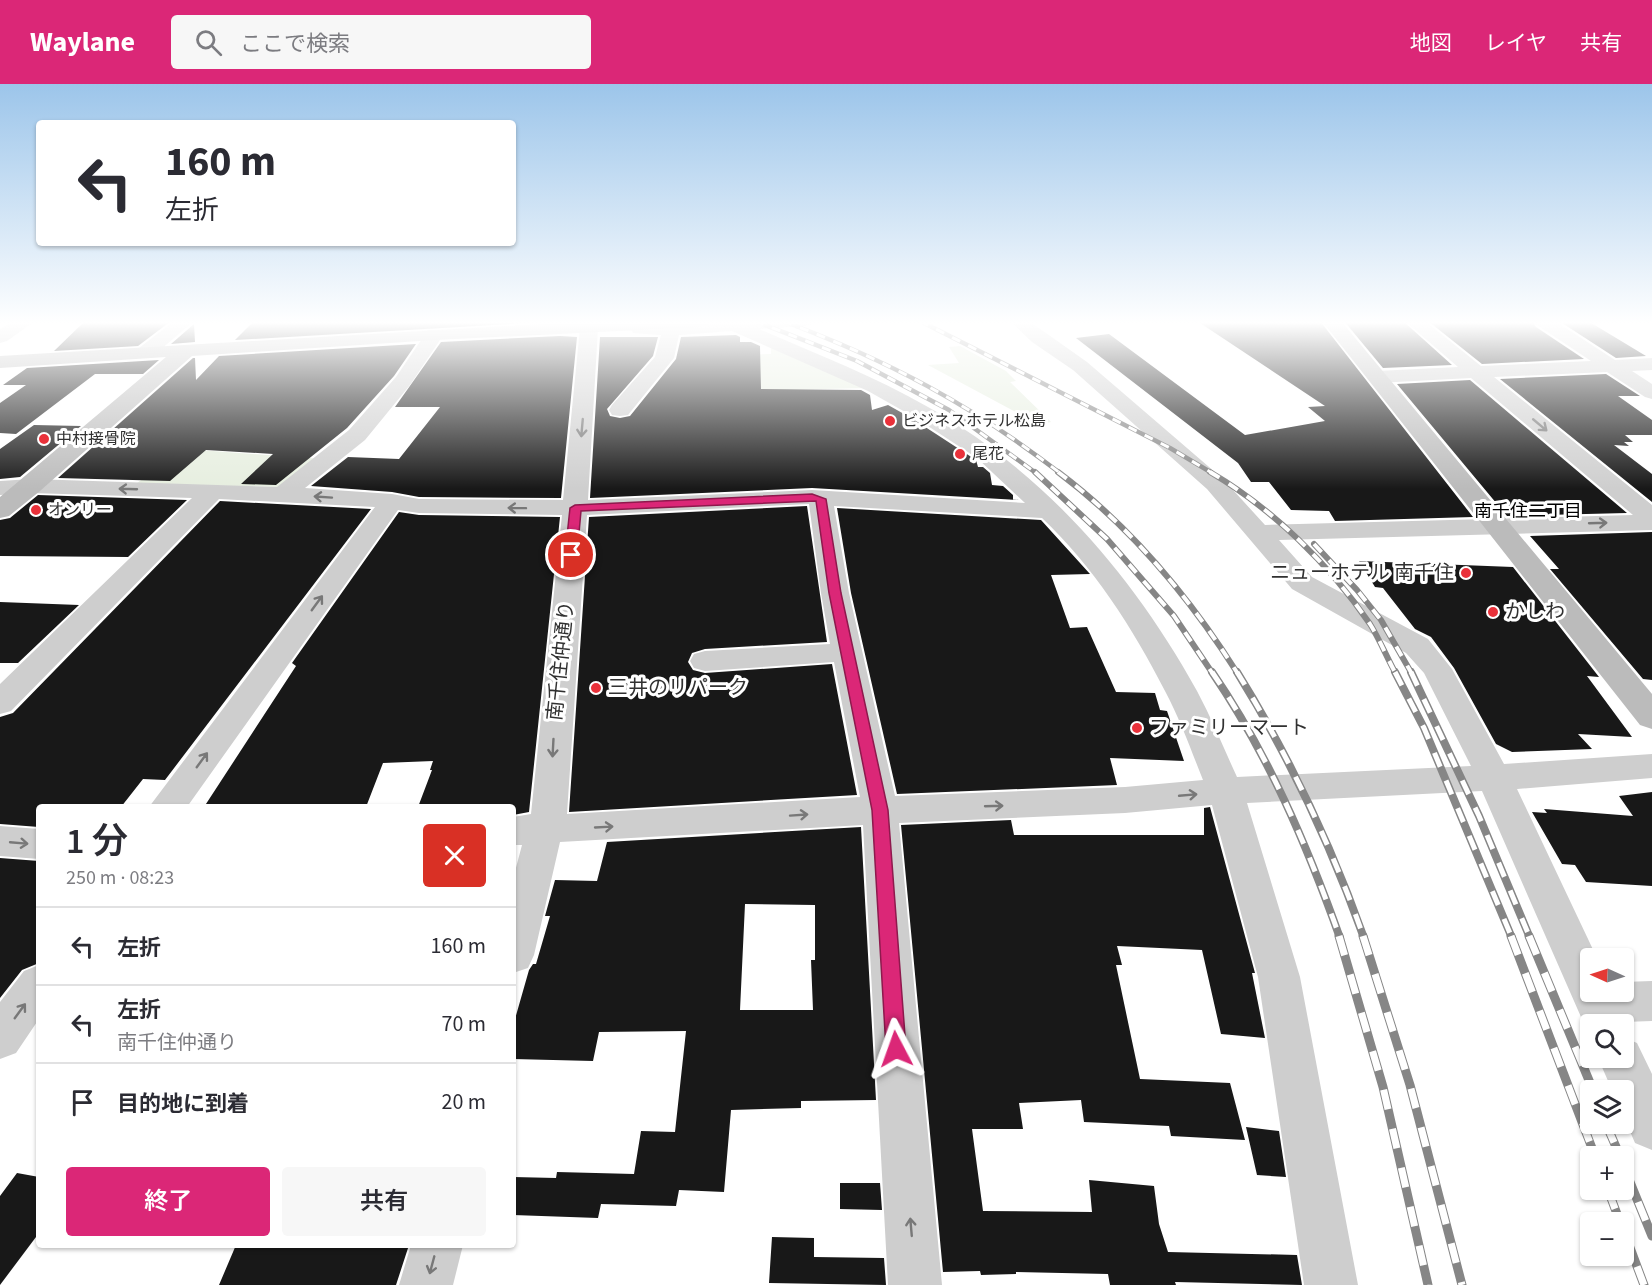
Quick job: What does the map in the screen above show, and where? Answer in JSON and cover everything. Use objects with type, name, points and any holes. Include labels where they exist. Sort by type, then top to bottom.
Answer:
[{"type":"street","points":[[0,510],[31,486],[156,377]]},
{"type":"street","points":[[283,494],[357,435],[406,377]]},
{"type":"street","name":"南千住仲通り","points":[[516,931],[529,830],[549,814],[575,508],[593,377]]},
{"type":"street","points":[[620,410],[648,377]]},
{"type":"street","points":[[854,377],[922,412],[984,453],[1049,510],[1095,558],[1140,623],[1181,691],[1226,791],[1279,977],[1331,1285]]},
{"type":"street","points":[[1093,377],[1215,484],[1302,583],[1417,646],[1437,669],[1494,778],[1580,967]]},
{"type":"street","points":[[1377,377],[1652,717]]},
{"type":"street","points":[[1483,377],[1652,520]]},
{"type":"street","points":[[1628,377],[1652,393]]},
{"type":"street","points":[[0,488],[31,486],[283,494],[392,501],[419,506],[575,508],[812,497],[1049,510]]},
{"type":"street","points":[[0,703],[212,492]]},
{"type":"street","points":[[821,499],[835,593],[880,810],[894,1025],[915,1285]]},
{"type":"street","points":[[169,804],[392,501]]},
{"type":"street","points":[[1259,533],[1652,520]]},
{"type":"street","points":[[705,661],[848,652]]},
{"type":"street","points":[[529,830],[880,810],[1125,800],[1226,791],[1494,778],[1652,766]]},
{"type":"street","points":[[0,841],[36,844]]},
{"type":"street","points":[[0,1038],[36,988]]},
{"type":"street","points":[[1634,1001],[1652,1001]]},
{"type":"street","points":[[1626,1068],[1652,1126]]},
{"type":"street","points":[[426,1285],[436,1248]]},
{"type":"green space","points":[[685,377],[840,377],[865,388],[784,390],[683,385]]},
{"type":"green space","points":[[950,377],[1012,377],[1016,381],[1010,382],[1051,422],[1038,424]]},
{"type":"green space","points":[[199,450],[322,459],[283,487],[136,484],[155,469]]},
{"type":"building","points":[[14,377],[91,377],[16,434],[0,433],[0,403],[26,385],[3,385]]},
{"type":"building","points":[[172,377],[196,377],[196,380],[199,377],[393,377],[347,428],[276,485],[241,484],[273,454],[206,450],[170,481],[58,478]]},
{"type":"building","points":[[416,377],[573,377],[561,498],[419,497],[392,492],[311,486],[348,457],[399,459],[440,407],[395,407]]},
{"type":"building","points":[[598,377],[635,377],[607,409],[610,416],[620,418],[630,416],[661,377],[761,377],[761,389],[861,390],[870,395],[872,410],[888,405],[976,460],[978,467],[983,467],[990,473],[992,485],[1003,486],[1013,495],[1013,500],[812,488],[590,498]]},
{"type":"building","points":[[1127,377],[1167,377],[1245,435],[1325,421],[1308,407],[1325,406],[1281,377],[1364,377],[1473,517],[1335,521],[1329,511],[1291,510],[1269,482],[1251,482],[1238,463]]},
{"type":"building","points":[[1611,377],[1640,396],[1618,396],[1652,420],[1652,435],[1625,435],[1633,442],[1624,442],[1629,446],[1614,445],[1652,474],[1652,502],[1500,379]]},
{"type":"building","points":[[1470,380],[1627,513],[1507,516],[1397,384]]},
{"type":"building","points":[[34,425],[81,426],[20,477],[0,479],[0,449]]},
{"type":"building","points":[[38,495],[187,500],[128,557],[0,556],[0,520],[10,518]]},
{"type":"building","points":[[220,501],[371,509],[165,780],[143,779],[123,804],[36,804],[36,827],[0,824],[0,717],[13,713]]},
{"type":"building","points":[[807,506],[827,642],[705,649],[692,653],[688,662],[693,670],[705,673],[832,664],[857,795],[569,812],[589,517]]},
{"type":"building","points":[[837,508],[1041,520],[1090,574],[1051,575],[1070,628],[1087,627],[1116,692],[1155,693],[1160,710],[1167,711],[1184,761],[1110,758],[1117,785],[897,794],[851,593]]},
{"type":"building","points":[[399,512],[419,515],[560,517],[529,812],[516,814],[516,804],[419,804],[432,770],[430,770],[433,761],[383,763],[367,804],[206,804],[296,666],[292,663]]},
{"type":"building","points":[[1652,532],[1652,680],[1643,679],[1550,569],[1559,569],[1530,536]]},
{"type":"building","points":[[1359,561],[1513,567],[1599,677],[1587,676],[1632,737],[1578,734],[1592,749],[1512,752],[1496,744],[1454,668],[1431,637],[1415,629],[1383,588],[1375,587]]},
{"type":"building","points":[[0,602],[79,605],[18,663],[0,663]]},
{"type":"building","points":[[1652,792],[1652,886],[1586,882],[1575,865],[1562,864],[1532,812],[1547,813],[1544,809],[1633,816],[1619,796]]},
{"type":"building","points":[[1210,807],[1255,973],[1252,973],[1265,1038],[1221,1034],[1202,950],[1117,946],[1122,965],[1116,965],[1140,1079],[1230,1083],[1245,1140],[1171,1136],[1169,1126],[1084,1122],[1081,1100],[1019,1103],[1023,1129],[972,1129],[983,1211],[1092,1212],[1089,1180],[1154,1186],[1159,1224],[1168,1252],[1297,1255],[1302,1285],[1175,1282],[1176,1285],[1110,1285],[1108,1274],[1016,1272],[1016,1274],[981,1275],[980,1271],[943,1272],[901,825],[1011,820],[1014,835],[1204,835],[1204,808]]},
{"type":"building","points":[[861,827],[876,1100],[801,1101],[801,1108],[731,1110],[724,1192],[679,1190],[676,1206],[601,1204],[598,1218],[516,1215],[516,1177],[556,1178],[557,1172],[634,1174],[641,1131],[675,1132],[686,1031],[599,1032],[593,1061],[516,1059],[516,1016],[529,970],[533,964],[536,964],[550,916],[545,916],[555,880],[597,881],[607,842]],"holes":[[[745,904],[815,905],[815,960],[811,960],[813,1010],[740,1010]]]},
{"type":"building","points":[[0,858],[36,861],[36,964],[22,970],[0,998]]},
{"type":"building","points":[[1246,1127],[1279,1131],[1286,1177],[1257,1175]]},
{"type":"building","points":[[17,1173],[36,1176],[36,1237],[0,1285],[0,1196]]},
{"type":"building","points":[[840,1183],[880,1183],[882,1210],[840,1209]]},
{"type":"building","points":[[772,1237],[814,1238],[814,1257],[884,1258],[886,1285],[769,1283]]},
{"type":"building","points":[[235,1248],[408,1248],[396,1285],[219,1285]]},
{"type":"railway","points":[[887,377],[949,410],[1036,473]]},
{"type":"railway","points":[[911,377],[994,426],[1060,473]]},
{"type":"railway","points":[[1030,377],[1170,448],[1212,473]]},
{"type":"railway","points":[[1035,472],[1107,539],[1174,616],[1213,674]]},
{"type":"railway","points":[[1058,472],[1110,516],[1157,565],[1200,618],[1238,674]]},
{"type":"railway","points":[[1210,472],[1256,503],[1318,559],[1370,624],[1395,672]]},
{"type":"railway","points":[[1314,544],[1357,590],[1381,620],[1412,673]]},
{"type":"railway","points":[[1212,672],[1251,735],[1285,801],[1340,938]]},
{"type":"railway","points":[[1237,672],[1308,802],[1338,869],[1364,938]]},
{"type":"railway","points":[[1395,672],[1424,728],[1512,938]]},
{"type":"railway","points":[[1412,673],[1479,816],[1530,938]]},
{"type":"railway","points":[[1339,936],[1383,1087],[1428,1285]]},
{"type":"railway","points":[[1363,936],[1410,1085],[1462,1285]]},
{"type":"railway","points":[[1511,936],[1591,1146]]},
{"type":"railway","points":[[1529,936],[1589,1080]]},
{"type":"railway","points":[[1610,1134],[1616,1146]]},
{"type":"railway","points":[[1634,1192],[1652,1236]]},
{"type":"railway","points":[[1612,1200],[1616,1212]]},
{"type":"railway","points":[[1634,1258],[1644,1285]]},
{"type":"place","name":"ビジネスホテル松島","points":[[890,421]]},
{"type":"place","name":"中村接骨院","points":[[44,439]]},
{"type":"place","name":"尾花","points":[[960,454]]},
{"type":"place","name":"オンリー","points":[[36,510]]},
{"type":"place","name":"ニューホテル 南千住","points":[[1466,573]]},
{"type":"place","name":"かしわ","points":[[1493,612]]},
{"type":"place","name":"三井のリパーク","points":[[596,688]]},
{"type":"place","name":"ファミリーマート","points":[[1137,728]]},
{"type":"district","name":"南千住二丁目","points":[[1528,511]]},
{"type":"route","points":[[571,555],[575,508],[812,497],[821,499],[835,593],[880,810],[896,1049]]}]
